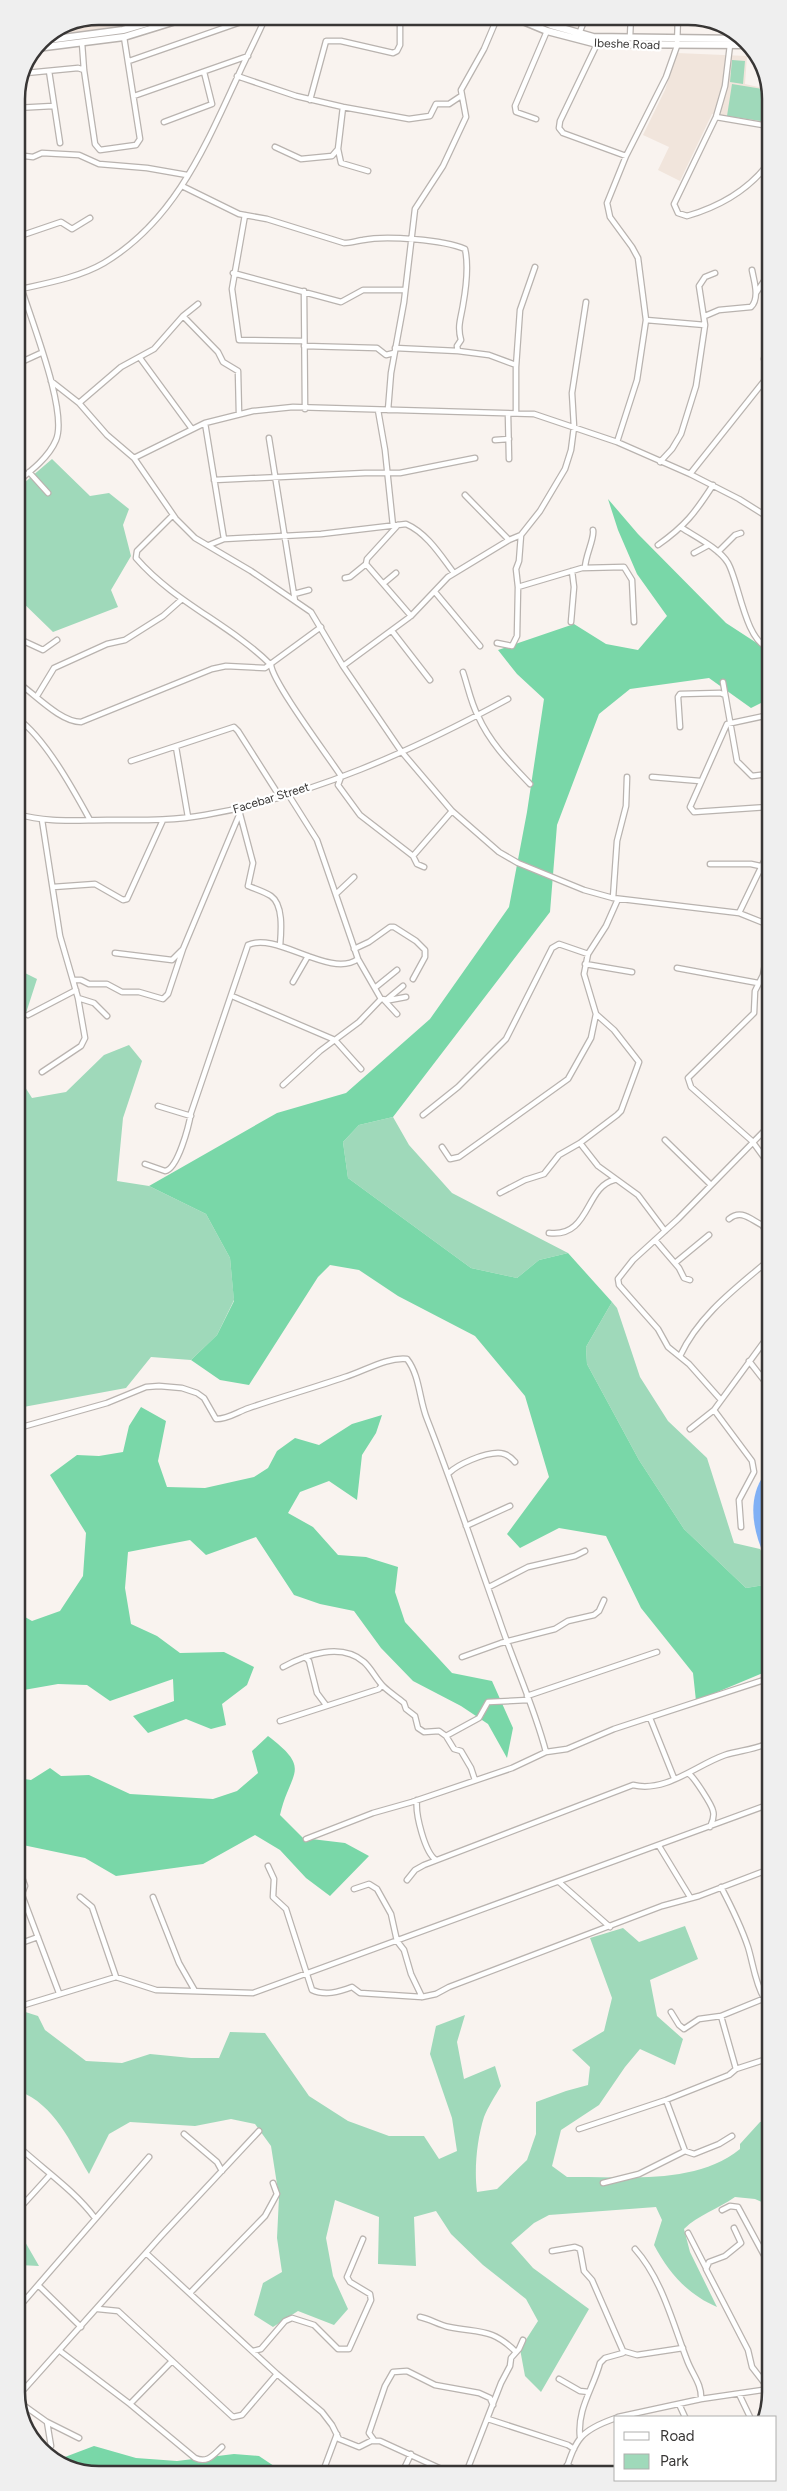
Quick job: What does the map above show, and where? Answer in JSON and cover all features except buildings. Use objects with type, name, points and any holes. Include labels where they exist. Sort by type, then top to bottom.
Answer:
[{"type":"main road","points":[[60,36],[123,30],[140,25]]},
{"type":"main road","points":[[47,47],[124,37],[163,25]]},
{"type":"main road","name":"Ibeshe Road","points":[[532,25],[547,31],[597,44],[732,40]]},
{"type":"main road","name":"Ibeshe Road","points":[[554,25],[578,34],[600,37],[630,37],[677,42],[738,45]]},
{"type":"street","points":[[130,61],[232,25]]},
{"type":"street","points":[[25,287],[79,274],[102,264],[126,249],[153,226],[182,186],[214,128],[262,25]]},
{"type":"street","points":[[310,100],[326,41],[341,41],[394,53],[400,45],[400,25]]},
{"type":"street","points":[[388,410],[394,350],[405,290],[415,210],[443,166],[466,117],[461,90],[484,49],[494,25]]},
{"type":"street","points":[[578,34],[582,25]]},
{"type":"street","points":[[630,37],[631,25]]},
{"type":"street","points":[[617,442],[637,380],[646,320],[638,258],[606,209],[626,156],[656,98],[677,42],[678,25]]},
{"type":"street","points":[[536,119],[516,112],[515,106],[547,31]]},
{"type":"street","points":[[82,43],[95,144],[100,150],[139,143],[130,61],[124,37]]},
{"type":"street","points":[[597,44],[560,121],[559,128],[563,133],[626,156]]},
{"type":"street","points":[[730,45],[725,86],[716,117],[674,204],[678,213],[687,216],[720,203],[751,183],[762,171]]},
{"type":"street","points":[[134,96],[248,56]]},
{"type":"street","points":[[30,73],[78,68],[84,70]]},
{"type":"street","points":[[49,71],[60,143]]},
{"type":"street","points":[[164,122],[212,104],[204,72]]},
{"type":"street","points":[[237,76],[310,100],[413,119],[430,116],[436,104],[450,104],[461,96]]},
{"type":"street","points":[[25,108],[53,106]]},
{"type":"street","points":[[343,107],[338,149],[341,162],[368,171]]},
{"type":"street","points":[[716,117],[762,125]]},
{"type":"street","points":[[275,147],[301,159],[332,156],[338,149]]},
{"type":"street","points":[[25,156],[33,157],[42,153],[79,155],[99,164],[147,168],[187,176]]},
{"type":"street","points":[[182,186],[244,215],[267,219],[344,243],[355,243],[363,240],[411,239],[465,249],[466,283],[463,307],[458,320],[460,340],[456,346],[458,351]]},
{"type":"street","points":[[244,215],[233,273],[232,289],[238,340],[377,348],[388,355],[394,350],[458,351],[489,355],[516,365]]},
{"type":"street","points":[[25,234],[61,222],[72,229],[90,218]]},
{"type":"street","points":[[516,413],[516,365],[520,310],[535,267]]},
{"type":"street","points":[[705,316],[719,310],[751,307],[754,304],[756,293],[752,270]]},
{"type":"street","points":[[233,273],[342,302],[361,290],[405,290]]},
{"type":"street","points":[[660,462],[677,442],[681,434],[696,386],[705,324],[699,286],[705,277],[715,273]]},
{"type":"street","points":[[756,293],[762,284]]},
{"type":"street","points":[[304,291],[305,408]]},
{"type":"street","points":[[343,666],[411,616],[454,573],[508,540],[521,536],[535,518],[565,469],[574,427],[572,393],[586,302]]},
{"type":"street","points":[[79,403],[121,367],[140,358],[154,348],[183,316],[198,304]]},
{"type":"street","points":[[25,306],[51,381],[57,416],[57,439],[25,475]]},
{"type":"street","points":[[183,316],[218,352],[223,362],[238,371],[239,414]]},
{"type":"street","points":[[646,320],[705,324]]},
{"type":"street","points":[[25,360],[41,353]]},
{"type":"street","points":[[140,358],[192,429]]},
{"type":"street","points":[[51,381],[79,403],[107,435],[134,458],[173,515],[195,538],[311,612],[343,666],[401,751],[452,810],[508,859],[584,890],[615,898],[739,913],[762,922]]},
{"type":"street","points":[[690,474],[762,384]]},
{"type":"street","points":[[134,458],[205,423],[239,414],[293,407],[534,414],[617,442],[714,485],[762,513]]},
{"type":"street","points":[[378,410],[385,450],[392,526]]},
{"type":"street","points":[[508,414],[509,459]]},
{"type":"street","points":[[205,423],[224,539]]},
{"type":"street","points":[[269,438],[283,536],[295,601]]},
{"type":"street","points":[[495,440],[509,439]]},
{"type":"street","points":[[214,480],[386,472],[400,473],[475,458]]},
{"type":"street","points":[[29,472],[48,493]]},
{"type":"street","points":[[658,545],[682,528],[697,512],[714,485]]},
{"type":"street","points":[[465,495],[508,540]]},
{"type":"street","points":[[173,515],[136,554],[136,558],[152,577],[182,600],[213,619],[271,665],[272,671],[288,698],[342,776],[338,785],[360,816],[413,856],[417,864],[424,867]]},
{"type":"street","points":[[208,545],[224,539],[283,536],[399,524],[415,528],[431,543],[454,573]]},
{"type":"street","points":[[345,578],[350,577],[366,564],[367,559],[399,524]]},
{"type":"street","points":[[682,528],[718,552],[733,573],[743,607],[753,631],[762,643]]},
{"type":"street","points":[[585,568],[587,553],[594,536],[593,530]]},
{"type":"street","points":[[718,552],[735,535],[742,533]]},
{"type":"street","points":[[497,643],[508,647],[515,643],[518,587],[516,569],[520,561],[521,536]]},
{"type":"street","points":[[694,554],[707,546]]},
{"type":"street","points":[[366,564],[411,616]]},
{"type":"street","points":[[518,587],[585,568],[624,567],[632,580],[634,622]]},
{"type":"street","points":[[570,622],[574,587],[572,571]]},
{"type":"street","points":[[384,583],[396,573]]},
{"type":"street","points":[[294,594],[309,590]]},
{"type":"street","points":[[435,592],[480,646]]},
{"type":"street","points":[[37,696],[54,668],[107,644],[125,640],[163,616],[182,600]]},
{"type":"street","points":[[25,688],[57,713],[72,722],[81,722],[212,669],[226,666],[265,668],[321,627]]},
{"type":"street","points":[[392,631],[430,680]]},
{"type":"street","points":[[25,642],[42,650],[57,640]]},
{"type":"street","points":[[463,672],[477,716],[501,753],[530,784]]},
{"type":"street","points":[[723,682],[737,761],[752,776],[762,775]]},
{"type":"street","points":[[680,727],[678,696],[680,694],[720,693],[725,696]]},
{"type":"street","name":"Facebar Street","points":[[25,816],[42,820],[163,820],[242,808],[342,776],[477,716],[508,699]]},
{"type":"street","points":[[762,716],[731,722],[723,728],[690,807],[694,812],[762,807]]},
{"type":"street","points":[[25,726],[34,734],[74,790],[90,820]]},
{"type":"street","points":[[131,761],[176,747],[231,726],[236,728],[280,797]]},
{"type":"street","points":[[176,747],[188,817]]},
{"type":"street","points":[[442,1147],[450,1159],[459,1157],[568,1079],[591,1038],[596,1014],[586,984],[585,964],[588,954],[606,926],[615,898],[617,841],[626,806],[627,777]]},
{"type":"street","points":[[652,777],[700,781]]},
{"type":"street","points":[[288,794],[317,840],[358,959],[383,1000],[397,1014]]},
{"type":"street","points":[[73,980],[81,980],[88,984],[108,984],[122,992],[139,992],[163,999],[168,994],[183,949],[242,808]]},
{"type":"street","points":[[413,856],[452,810]]},
{"type":"street","points":[[240,814],[254,863],[248,886],[270,895],[276,902],[282,930],[280,946]]},
{"type":"street","points":[[42,820],[62,947],[76,990],[85,1038],[84,1042],[42,1072]]},
{"type":"street","points":[[53,887],[91,883],[122,900],[127,899],[163,820]]},
{"type":"street","points":[[739,913],[762,863]]},
{"type":"street","points":[[710,864],[751,864],[760,866]]},
{"type":"street","points":[[336,893],[354,877]]},
{"type":"street","points":[[354,949],[369,942],[390,927],[394,928],[416,941],[425,950],[425,957],[413,979]]},
{"type":"street","points":[[145,1164],[166,1171],[172,1168],[248,945],[257,943],[280,946],[335,963],[348,964],[358,959]]},
{"type":"street","points":[[423,1115],[458,1087],[506,1039],[552,948],[559,944],[588,954]]},
{"type":"street","points":[[115,953],[172,960],[183,949]]},
{"type":"street","points":[[293,982],[308,956]]},
{"type":"street","points":[[585,964],[632,972]]},
{"type":"street","points":[[677,968],[758,983]]},
{"type":"street","points":[[376,987],[398,970]]},
{"type":"street","points":[[762,977],[758,983],[754,1013],[688,1078],[691,1087],[752,1141],[762,1155]]},
{"type":"street","points":[[283,1085],[320,1051],[402,986]]},
{"type":"street","points":[[28,1015],[76,990]]},
{"type":"street","points":[[232,996],[335,1040],[361,1069]]},
{"type":"street","points":[[383,1000],[406,997]]},
{"type":"street","points":[[78,998],[94,1004],[107,1016]]},
{"type":"street","points":[[500,1193],[525,1180],[544,1174],[559,1155],[580,1143],[621,1110],[639,1065],[635,1054],[601,1016],[596,1014]]},
{"type":"street","points":[[158,1106],[191,1116]]},
{"type":"street","points":[[721,1400],[680,1356],[668,1347],[658,1329],[632,1302],[618,1282],[620,1275],[633,1260],[665,1231],[762,1132]]},
{"type":"street","points":[[665,1140],[711,1185]]},
{"type":"street","points":[[580,1143],[594,1163],[610,1179],[638,1195],[665,1231]]},
{"type":"street","points":[[549,1233],[561,1234],[573,1229],[610,1179]]},
{"type":"street","points":[[729,1219],[734,1215],[743,1214],[762,1226]]},
{"type":"street","points":[[675,1263],[709,1235]]},
{"type":"street","points":[[655,1240],[675,1263],[684,1278],[690,1280]]},
{"type":"street","points":[[680,1356],[690,1336],[716,1304],[762,1266]]},
{"type":"street","points":[[690,1429],[714,1410],[762,1345]]},
{"type":"street","points":[[25,1428],[107,1403],[146,1387],[159,1386],[182,1388],[197,1393],[204,1398],[216,1419],[227,1419],[241,1411],[289,1393],[346,1377],[397,1358],[407,1359],[413,1367],[426,1416],[448,1473],[546,1752]]},
{"type":"street","points":[[749,1361],[762,1378]]},
{"type":"street","points":[[714,1410],[752,1461],[754,1472],[739,1500],[740,1527]]},
{"type":"street","points":[[448,1473],[454,1468],[494,1453],[507,1455],[515,1462]]},
{"type":"street","points":[[466,1526],[510,1506]]},
{"type":"street","points":[[489,1588],[528,1568],[586,1551]]},
{"type":"street","points":[[462,1657],[501,1643],[508,1643],[539,1632],[555,1629],[568,1621],[594,1615],[600,1611],[604,1600]]},
{"type":"street","points":[[283,1667],[305,1657],[335,1652],[353,1656],[364,1662],[382,1685],[404,1703],[406,1709],[415,1716],[418,1728],[424,1732],[439,1731],[446,1736],[454,1749],[460,1752],[471,1768],[475,1780]]},
{"type":"street","points":[[446,1736],[479,1718],[488,1702],[528,1698],[657,1652]]},
{"type":"street","points":[[305,1657],[309,1661],[317,1693],[326,1706]]},
{"type":"street","points":[[306,1839],[373,1813],[512,1768],[546,1752],[567,1748],[762,1681]]},
{"type":"street","points":[[280,1721],[379,1689],[382,1685]]},
{"type":"street","points":[[650,1718],[674,1778]]},
{"type":"street","points":[[407,1880],[415,1870],[436,1860],[633,1785],[658,1784],[689,1774],[705,1763],[762,1745]]},
{"type":"street","points":[[689,1774],[697,1782],[712,1808],[713,1819],[710,1827]]},
{"type":"street","points":[[416,1800],[417,1816],[430,1854],[436,1860]]},
{"type":"street","points":[[25,2005],[116,1977],[156,1990],[253,1993],[762,1807]]},
{"type":"street","points":[[659,1846],[690,1897]]},
{"type":"street","points":[[424,1865],[430,1854]]},
{"type":"street","points":[[268,1866],[274,1879],[273,1897],[286,1909],[309,1988],[315,1992],[337,1992],[352,1987],[360,1994],[422,1997],[436,1994],[449,1987],[690,1897],[762,1872]]},
{"type":"street","points":[[559,1882],[610,1927]]},
{"type":"street","points":[[354,1889],[369,1884],[377,1888],[392,1917],[397,1941],[404,1950],[411,1974],[422,1997]]},
{"type":"street","points":[[721,1887],[740,1923],[762,1994]]},
{"type":"street","points":[[80,1897],[92,1907],[116,1977]]},
{"type":"street","points":[[153,1897],[179,1964],[195,1991]]},
{"type":"street","points":[[25,1903],[59,1993]]},
{"type":"street","points":[[25,1941],[38,1937]]},
{"type":"street","points":[[671,2012],[679,2025],[684,2029],[699,2019],[721,2016],[762,1999]]},
{"type":"street","points":[[721,2016],[736,2069]]},
{"type":"street","points":[[579,2129],[666,2100],[730,2075],[736,2069],[762,2061]]},
{"type":"street","points":[[666,2100],[685,2151]]},
{"type":"street","points":[[25,2389],[146,2253],[259,2131]]},
{"type":"street","points":[[184,2134],[217,2162],[222,2171]]},
{"type":"street","points":[[604,2183],[639,2174],[685,2151],[694,2154],[719,2144],[732,2136]]},
{"type":"street","points":[[25,2153],[49,2176],[77,2197],[95,2218]]},
{"type":"street","points":[[25,2301],[149,2157]]},
{"type":"street","points":[[25,2202],[49,2176]]},
{"type":"street","points":[[190,2293],[269,2212],[277,2194],[273,2183]]},
{"type":"street","points":[[722,2210],[730,2206],[738,2206],[762,2251]]},
{"type":"street","points":[[706,2269],[709,2262],[726,2256],[741,2243],[734,2228]]},
{"type":"street","points":[[688,2233],[748,2350],[752,2367],[762,2379]]},
{"type":"street","points":[[252,2351],[261,2349],[285,2321],[292,2318],[314,2325],[338,2349],[349,2349],[371,2300],[370,2294],[350,2282],[347,2277],[364,2239]]},
{"type":"street","points":[[552,2252],[575,2247],[580,2249],[584,2271],[592,2280],[623,2351],[637,2356],[683,2348]]},
{"type":"street","points":[[635,2249],[644,2261],[661,2294],[699,2384],[701,2399]]},
{"type":"street","points":[[146,2253],[276,2374],[322,2412],[343,2442],[355,2447],[374,2440]]},
{"type":"street","points":[[39,2286],[81,2327]]},
{"type":"street","points":[[98,2309],[118,2311],[233,2417],[242,2415],[276,2374]]},
{"type":"street","points":[[420,2317],[448,2326],[492,2334],[501,2338],[516,2352]]},
{"type":"street","points":[[469,2466],[510,2366],[511,2358],[523,2340]]},
{"type":"street","points":[[60,2351],[130,2404],[195,2458],[205,2460],[211,2458],[222,2447]]},
{"type":"street","points":[[580,2437],[579,2422],[601,2360],[620,2355],[623,2351]]},
{"type":"street","points":[[130,2404],[172,2361]]},
{"type":"street","points":[[436,2466],[374,2440],[370,2433],[385,2386],[393,2372],[407,2371],[434,2385],[479,2393],[490,2398],[493,2405]]},
{"type":"street","points":[[559,2378],[580,2391],[589,2392]]},
{"type":"street","points":[[624,2416],[701,2399],[762,2390]]},
{"type":"street","points":[[739,2394],[750,2416]]},
{"type":"street","points":[[679,2404],[685,2416]]},
{"type":"street","points":[[27,2408],[47,2422],[79,2438]]},
{"type":"street","points":[[488,2419],[568,2445],[574,2449]]},
{"type":"street","points":[[567,2465],[580,2437],[592,2427],[614,2419]]},
{"type":"street","points":[[47,2422],[50,2447]]},
{"type":"street","points":[[325,2466],[338,2434]]},
{"type":"street","points":[[405,2466],[411,2454]]},
{"type":"shaded area","points":[[120,25],[66,35],[66,33],[70,31],[84,26]]},
{"type":"shaded area","points":[[677,53],[747,56],[745,84],[761,87],[762,122],[712,114],[680,181],[658,170],[669,147],[643,135],[665,90]]},
{"type":"green space","points":[[732,60],[745,61],[743,84],[730,82]]},
{"type":"green space","points":[[732,84],[761,89],[762,121],[727,116]]},
{"type":"green space","points":[[52,459],[90,496],[109,493],[129,509],[123,525],[131,556],[111,590],[118,607],[53,632],[25,605],[25,482]]},
{"type":"green space","points":[[608,499],[638,534],[726,623],[762,646],[762,702],[751,708],[709,678],[630,689],[599,714],[557,825],[550,912],[393,1117],[359,1125],[343,1142],[348,1178],[471,1268],[517,1278],[539,1260],[568,1253],[612,1302],[586,1347],[587,1364],[639,1460],[684,1529],[746,1588],[762,1585],[762,1673],[696,1701],[693,1673],[641,1608],[606,1536],[559,1528],[520,1548],[507,1534],[549,1477],[525,1396],[475,1336],[398,1296],[359,1270],[330,1265],[318,1277],[249,1385],[220,1380],[191,1360],[217,1335],[234,1301],[230,1258],[206,1214],[149,1186],[277,1113],[346,1093],[430,1019],[509,907],[527,812],[544,699],[517,674],[498,650],[574,624],[606,644],[638,650],[667,616],[637,574],[618,530]]},
{"type":"green space","points":[[25,973],[37,979],[25,1016]]},
{"type":"green space","points":[[129,1045],[142,1061],[123,1118],[117,1181],[149,1186],[206,1214],[230,1258],[234,1300],[217,1335],[191,1360],[151,1357],[126,1388],[25,1407],[25,1087],[32,1098],[66,1092],[104,1055]]},
{"type":"green space","points":[[393,1117],[409,1145],[452,1193],[568,1253],[539,1260],[517,1278],[471,1268],[348,1178],[343,1142],[359,1125]]},
{"type":"green space","points":[[612,1302],[617,1308],[640,1377],[668,1421],[707,1458],[734,1543],[760,1549],[762,1552],[762,1585],[746,1588],[684,1529],[639,1460],[587,1364],[586,1347]]},
{"type":"green space","points":[[141,1407],[166,1421],[158,1461],[167,1487],[205,1488],[254,1477],[268,1468],[277,1451],[295,1438],[319,1445],[352,1424],[382,1415],[376,1433],[362,1455],[357,1500],[329,1481],[300,1492],[288,1513],[313,1527],[338,1555],[366,1557],[398,1567],[395,1592],[405,1622],[452,1673],[492,1681],[513,1728],[507,1758],[488,1724],[461,1706],[413,1681],[381,1648],[354,1611],[320,1604],[294,1595],[256,1537],[206,1555],[190,1540],[128,1552],[125,1588],[131,1624],[157,1636],[180,1653],[224,1652],[254,1667],[247,1685],[222,1704],[226,1725],[211,1729],[186,1719],[148,1733],[133,1716],[174,1701],[173,1679],[110,1701],[87,1685],[58,1684],[25,1690],[25,1617],[32,1621],[60,1611],[83,1576],[86,1533],[50,1475],[77,1455],[99,1456],[123,1452],[129,1426]]},
{"type":"green space","points":[[268,1736],[290,1756],[295,1772],[280,1815],[303,1838],[345,1843],[369,1856],[330,1896],[306,1878],[280,1850],[255,1835],[203,1864],[116,1876],[85,1858],[25,1845],[25,1779],[31,1780],[50,1768],[61,1776],[89,1775],[130,1794],[213,1799],[237,1791],[258,1773],[252,1751]]},
{"type":"green space","points":[[685,1926],[698,1959],[650,1980],[657,2016],[683,2039],[675,2065],[640,2049],[599,2105],[561,2130],[552,2166],[567,2177],[635,2177],[680,2174],[702,2169],[722,2161],[740,2149],[740,2144],[762,2121],[762,2202],[755,2199],[735,2197],[695,2220],[684,2229],[690,2252],[717,2307],[706,2302],[688,2289],[666,2265],[654,2245],[662,2220],[656,2207],[549,2215],[534,2223],[511,2243],[533,2268],[589,2309],[541,2392],[525,2376],[520,2349],[538,2321],[526,2299],[483,2265],[451,2234],[436,2211],[414,2217],[416,2266],[378,2264],[379,2217],[335,2200],[326,2238],[333,2276],[348,2309],[334,2325],[298,2311],[273,2327],[254,2315],[263,2283],[282,2272],[277,2238],[279,2197],[271,2146],[255,2124],[231,2119],[195,2126],[130,2122],[109,2134],[89,2174],[68,2137],[52,2115],[32,2097],[25,2094],[25,2012],[38,2016],[45,2030],[86,2061],[122,2063],[150,2054],[191,2058],[219,2058],[230,2032],[265,2033],[309,2096],[348,2121],[389,2136],[424,2136],[439,2159],[457,2151],[452,2118],[430,2054],[436,2026],[465,2015],[457,2042],[464,2079],[495,2066],[501,2086],[484,2117],[476,2164],[477,2192],[497,2189],[527,2160],[536,2134],[536,2102],[588,2085],[590,2067],[572,2050],[604,2031],[612,1998],[590,1938],[623,1928],[639,1942]]},
{"type":"green space","points":[[25,2242],[39,2266],[25,2265]]},
{"type":"green space","points":[[94,2446],[136,2458],[177,2461],[234,2454],[259,2456],[274,2466],[94,2466],[84,2465],[65,2457]]},
{"type":"water","points":[[762,1479],[762,1550],[755,1529],[754,1503],[756,1491]]}]
